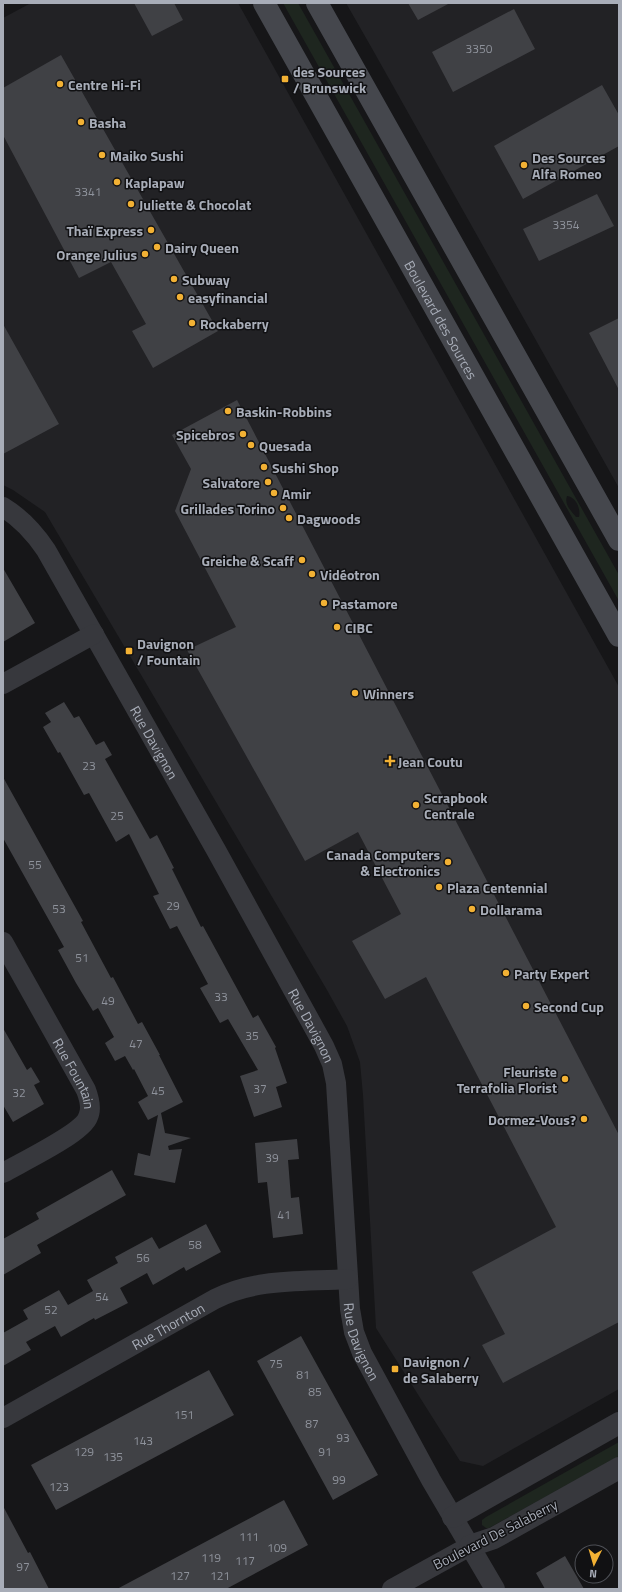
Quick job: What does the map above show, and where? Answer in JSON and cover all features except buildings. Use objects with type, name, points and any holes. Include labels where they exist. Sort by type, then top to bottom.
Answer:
[{"type":"main road","name":"Boulevard des Sources","points":[[264,3],[619,636]]},
{"type":"main road","points":[[317,3],[619,540]]},
{"type":"street","name":"Rue Davignon","points":[[3,507],[22,520],[38,538],[94,634],[300,999],[329,1056],[334,1073],[337,1101],[351,1321],[362,1353],[431,1480],[495,1589]]},
{"type":"street","points":[[3,684],[94,634]]},
{"type":"street","name":"Rue Fountain","points":[[3,942],[86,1090],[89,1098],[90,1112],[86,1122],[74,1133],[3,1173]]},
{"type":"street","name":"Rue Thornton","points":[[3,1418],[215,1299],[234,1290],[270,1283],[348,1279]]},
{"type":"street","points":[[453,1517],[619,1424]]},
{"type":"street","name":"Boulevard De Salaberry","points":[[392,1589],[470,1546],[494,1538],[619,1468]]},
{"type":"shaded area","points":[[31,3],[238,3],[619,687],[619,1389],[483,1466],[460,1461],[376,1328],[360,1062],[347,1026],[45,512],[13,490],[3,485],[3,18]]},
{"type":"shaded area","points":[[283,3],[298,3],[619,575],[619,601]],"holes":[[[567,496],[577,504],[579,517],[576,517],[567,505]]]},
{"type":"shaded area","points":[[346,3],[619,3],[619,488],[374,52]]},
{"type":"shaded area","points":[[619,1442],[619,1456],[489,1528],[482,1525],[482,1520],[486,1517]]},
{"type":"place","name":"des Sources / Brunswick","points":[[285,79]]},
{"type":"place","name":"Centre Hi-Fi","points":[[60,84]]},
{"type":"place","name":"Basha","points":[[81,122]]},
{"type":"place","name":"Maiko Sushi","points":[[102,155]]},
{"type":"place","name":"Des Sources Alfa Romeo","points":[[524,165]]},
{"type":"place","name":"Kaplapaw","points":[[117,182]]},
{"type":"place","name":"Juliette & Chocolat","points":[[131,204]]},
{"type":"place","name":"Thaï Express","points":[[151,230]]},
{"type":"place","name":"Dairy Queen","points":[[157,247]]},
{"type":"place","name":"Orange Julius","points":[[145,254]]},
{"type":"place","name":"Subway","points":[[174,279]]},
{"type":"place","name":"easyfinancial","points":[[180,297]]},
{"type":"place","name":"Rockaberry","points":[[192,323]]},
{"type":"place","name":"Baskin-Robbins","points":[[228,411]]},
{"type":"place","name":"Spicebros","points":[[243,434]]},
{"type":"place","name":"Quesada","points":[[251,445]]},
{"type":"place","name":"Sushi Shop","points":[[264,467]]},
{"type":"place","name":"Salvatore","points":[[268,482]]},
{"type":"place","name":"Amir","points":[[274,493]]},
{"type":"place","name":"Grillades Torino","points":[[283,508]]},
{"type":"place","name":"Dagwoods","points":[[289,518]]},
{"type":"place","name":"Greiche & Scaff","points":[[302,560]]},
{"type":"place","name":"Vidéotron","points":[[312,574]]},
{"type":"place","name":"Pastamore","points":[[324,603]]},
{"type":"place","name":"CIBC","points":[[337,627]]},
{"type":"place","name":"Davignon / Fountain","points":[[129,651]]},
{"type":"place","name":"Winners","points":[[355,693]]},
{"type":"place","name":"Jean Coutu","points":[[390,761]]},
{"type":"place","name":"Scrapbook Centrale","points":[[416,805]]},
{"type":"place","name":"Canada Computers & Electronics","points":[[448,862]]},
{"type":"place","name":"Plaza Centennial","points":[[439,887]]},
{"type":"place","name":"Dollarama","points":[[472,909]]},
{"type":"place","name":"Party Expert","points":[[506,973]]},
{"type":"place","name":"Second Cup","points":[[526,1006]]},
{"type":"place","name":"Fleuriste Terrafolia Florist","points":[[565,1079]]},
{"type":"place","name":"Dormez-Vous?","points":[[584,1119]]},
{"type":"place","name":"Davignon / de Salaberry","points":[[395,1369]]}]
